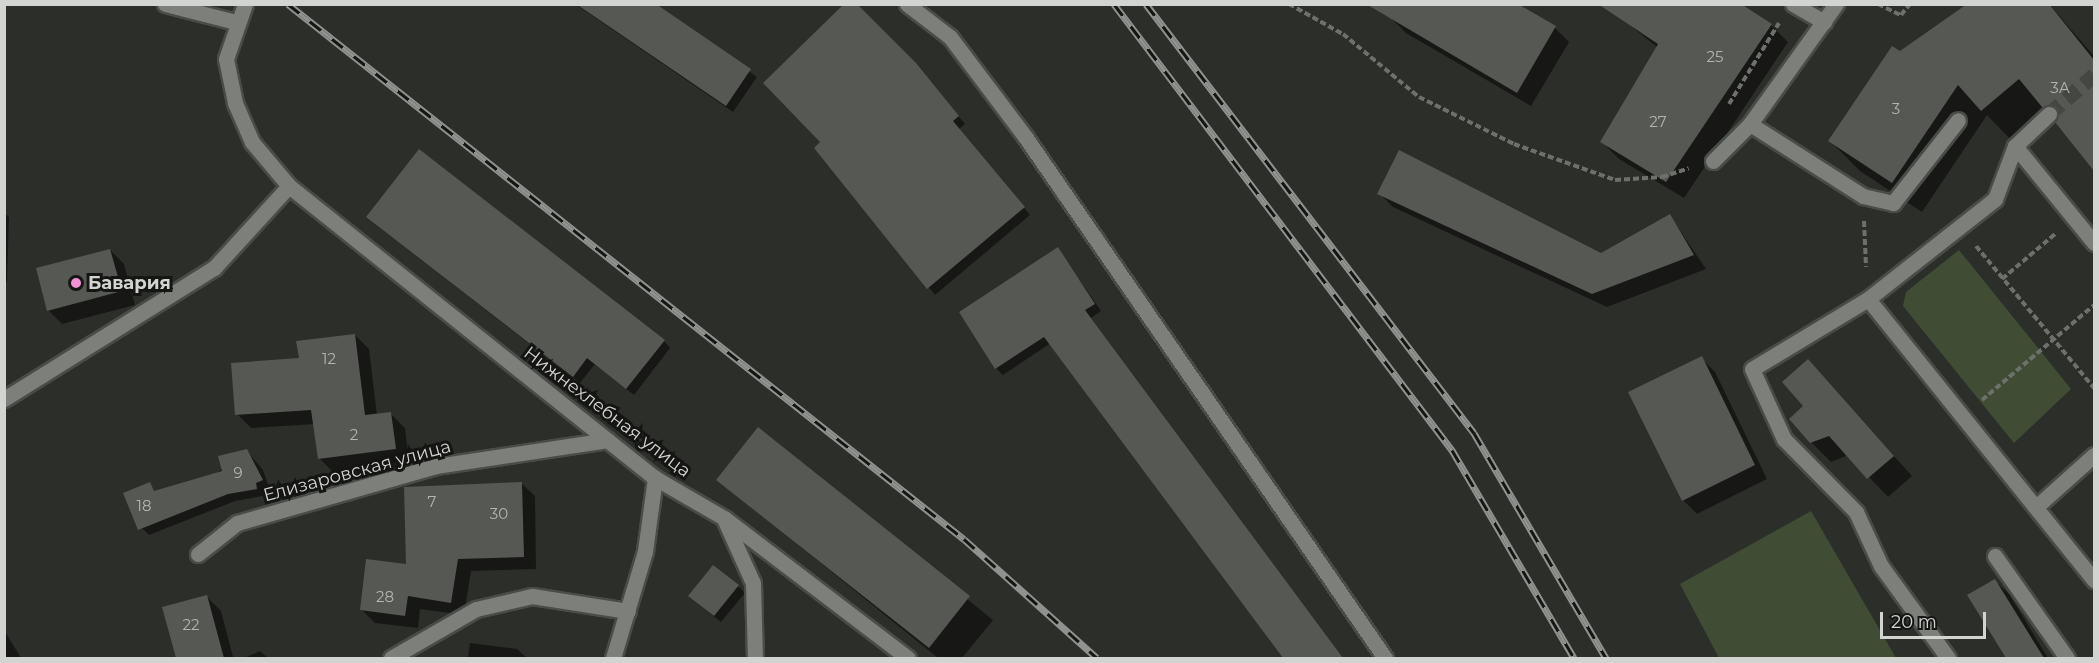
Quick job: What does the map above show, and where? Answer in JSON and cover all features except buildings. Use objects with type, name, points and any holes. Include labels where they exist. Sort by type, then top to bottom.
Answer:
[{"type":"street","points":[[165,4],[236,22]]},
{"type":"street","points":[[213,4],[236,22]]},
{"type":"street","name":"Нижнехлебная улица","points":[[245,4],[236,22],[226,60],[235,103],[252,142],[289,186],[655,478],[724,518],[908,658]]},
{"type":"street","points":[[907,4],[950,37],[1026,138],[1385,658]]},
{"type":"street","points":[[1713,160],[1750,124],[1836,4]]},
{"type":"street","points":[[1789,9],[1824,22]]},
{"type":"street","points":[[1948,658],[1881,566],[1856,512],[1784,439],[1752,369],[1868,298],[1995,199],[2015,146],[2049,114]]},
{"type":"street","points":[[1750,124],[1863,196],[1893,203],[1958,120]]},
{"type":"street","points":[[2015,146],[2094,243]]},
{"type":"street","points":[[4,399],[214,268],[289,186]]},
{"type":"street","points":[[1868,298],[2094,580]]},
{"type":"street","name":"Елизаровская улица","points":[[198,554],[237,523],[436,466],[607,440]]},
{"type":"street","points":[[2036,507],[2094,454]]},
{"type":"street","points":[[613,658],[645,551],[655,478]]},
{"type":"street","points":[[724,518],[753,583],[755,658]]},
{"type":"street","points":[[1995,556],[2067,658]]},
{"type":"street","points":[[391,658],[476,609],[532,596],[628,611]]},
{"type":"path","points":[[1289,4],[1343,34],[1419,97],[1514,144],[1614,180],[1662,177],[1713,160]]},
{"type":"path","points":[[1878,4],[1901,15],[1910,4]]},
{"type":"path","points":[[1725,111],[1789,9]]},
{"type":"path","points":[[1690,168],[1696,159]]},
{"type":"path","points":[[1863,196],[1868,298]]},
{"type":"path","points":[[2002,279],[2074,218]]},
{"type":"path","points":[[1960,227],[2094,388]]},
{"type":"path","points":[[1963,416],[2094,304]]},
{"type":"green space","points":[[1959,250],[2071,389],[2014,443],[1903,306],[1906,292]]},
{"type":"green space","points":[[1811,511],[1896,658],[1719,658],[1680,584]]},
{"type":"tunnel","points":[[2049,114],[2094,75]]},
{"type":"railway","points":[[288,4],[964,539],[1097,658]]},
{"type":"railway","points":[[1114,4],[1452,450],[1574,658]]},
{"type":"railway","points":[[1146,4],[1474,433],[1606,658]]},
{"type":"place","name":"Бавария","points":[[76,283]]}]
